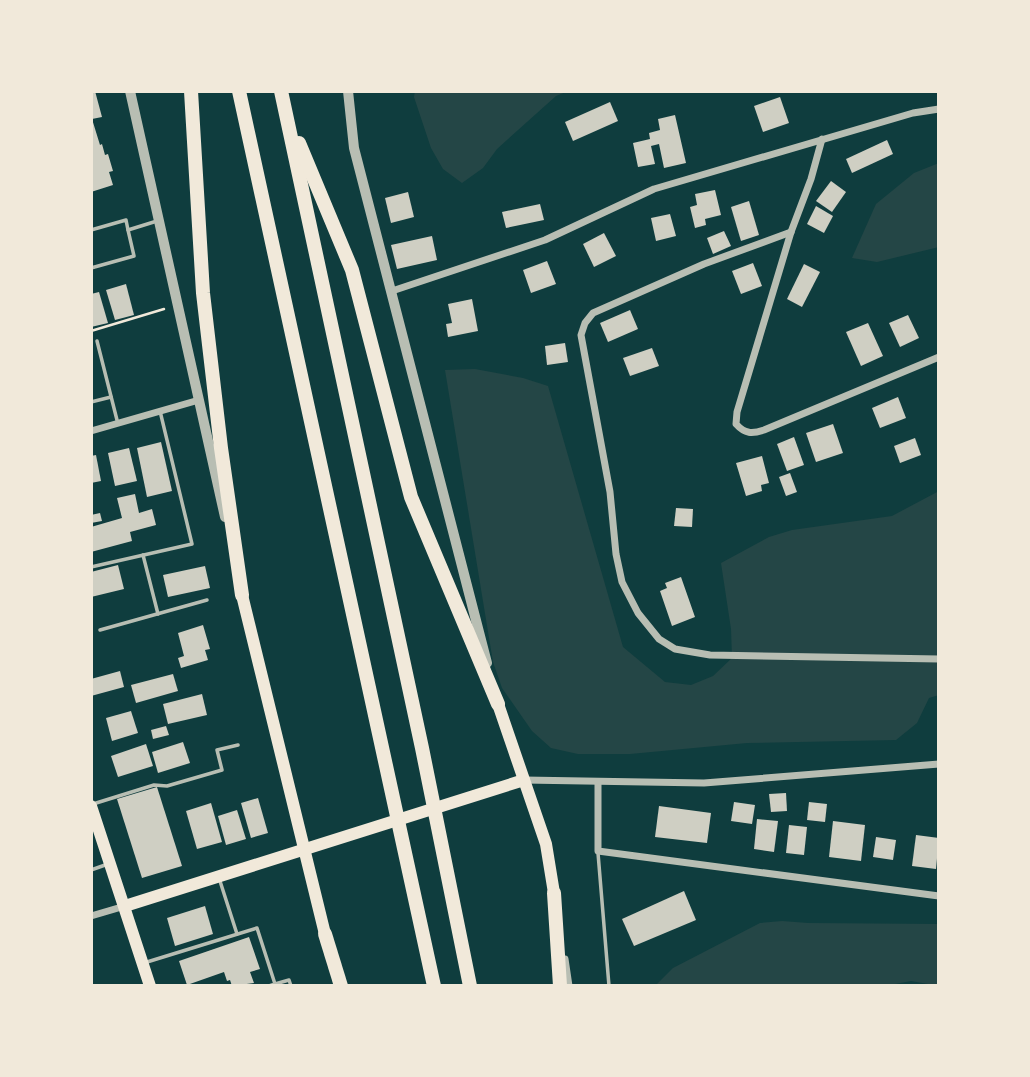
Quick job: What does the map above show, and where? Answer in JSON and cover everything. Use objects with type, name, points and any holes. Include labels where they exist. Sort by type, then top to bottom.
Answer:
[{"type":"highway","points":[[191,91],[203,293],[242,595]]},
{"type":"highway","points":[[239,91],[434,986]]},
{"type":"highway","points":[[281,91],[422,748],[470,986]]},
{"type":"highway","points":[[285,108],[352,270],[411,497],[498,704]]},
{"type":"highway","points":[[554,893],[560,986]]},
{"type":"highway","points":[[325,934],[341,986]]},
{"type":"main road","points":[[242,595],[325,934]]},
{"type":"main road","points":[[498,704],[546,844],[554,893]]},
{"type":"main road","points":[[125,906],[523,780]]},
{"type":"main road","points":[[91,805],[150,986]]},
{"type":"street","points":[[130,91],[242,595]]},
{"type":"street","points":[[348,91],[354,148],[498,704]]},
{"type":"street","points":[[392,291],[545,240],[654,189],[913,113],[939,109]]},
{"type":"street","points":[[822,139],[811,179],[791,232],[737,412],[736,424],[752,434],[939,357]]},
{"type":"street","points":[[791,232],[704,264],[593,313],[585,323],[581,335],[610,492],[615,554],[622,582],[639,613],[659,639],[675,649],[710,656],[939,659]]},
{"type":"street","points":[[91,431],[199,400]]},
{"type":"street","points":[[523,780],[704,783],[939,764]]},
{"type":"street","points":[[598,782],[598,851],[939,896]]},
{"type":"street","points":[[554,893],[569,986]]},
{"type":"street","points":[[91,916],[125,906]]},
{"type":"street","points":[[325,934],[336,986]]},
{"type":"lane","points":[[91,230],[126,220],[134,256],[91,268]]},
{"type":"lane","points":[[128,230],[159,220]]},
{"type":"lane","points":[[97,341],[118,424]]},
{"type":"lane","points":[[91,402],[111,397]]},
{"type":"lane","points":[[91,567],[192,544],[160,411]]},
{"type":"lane","points":[[143,555],[158,614]]},
{"type":"lane","points":[[100,630],[207,600]]},
{"type":"lane","points":[[91,805],[153,785],[167,786],[222,770],[217,750],[239,745]]},
{"type":"lane","points":[[598,851],[609,986]]},
{"type":"lane","points":[[91,870],[110,864]]},
{"type":"lane","points":[[219,876],[237,934]]},
{"type":"lane","points":[[143,963],[257,928],[275,984]]},
{"type":"lane","points":[[269,986],[289,980],[291,986]]},
{"type":"path","points":[[91,331],[177,305]]},
{"type":"shaded area","points":[[415,91],[568,91],[556,96],[497,149],[483,168],[462,183],[443,169],[431,148],[414,97]]},
{"type":"shaded area","points":[[939,163],[939,247],[877,262],[852,258],[876,204],[914,173]]},
{"type":"shaded area","points":[[475,369],[523,378],[548,386],[623,647],[665,682],[691,685],[713,676],[732,658],[731,629],[721,563],[769,537],[792,530],[892,516],[939,491],[939,695],[929,698],[917,723],[896,740],[747,743],[630,754],[578,754],[551,748],[532,731],[502,688],[493,662],[445,370]]},
{"type":"shaded area","points":[[782,921],[939,924],[939,986],[911,981],[885,986],[655,986],[673,968],[760,923]]},
{"type":"building","points":[[91,91],[95,91],[102,117],[92,119],[100,145],[102,144],[105,155],[108,154],[113,171],[109,172],[113,185],[91,192]]},
{"type":"building","points":[[780,97],[789,123],[763,132],[754,106]]},
{"type":"building","points":[[610,102],[618,121],[573,141],[565,122]]},
{"type":"building","points":[[675,115],[686,163],[664,168],[659,144],[651,146],[655,164],[638,167],[633,143],[650,139],[649,133],[660,130],[658,119]]},
{"type":"building","points":[[887,140],[893,154],[852,173],[846,159]]},
{"type":"building","points":[[831,181],[846,192],[832,212],[816,201]]},
{"type":"building","points":[[715,190],[721,215],[705,219],[706,225],[695,228],[690,207],[697,205],[695,194]]},
{"type":"building","points":[[408,192],[414,217],[391,223],[385,198]]},
{"type":"building","points":[[749,201],[759,235],[741,241],[731,207]]},
{"type":"building","points":[[540,204],[544,220],[506,228],[502,212]]},
{"type":"building","points":[[816,206],[833,216],[824,233],[807,224]]},
{"type":"building","points":[[670,214],[676,236],[656,241],[651,218]]},
{"type":"building","points":[[724,231],[731,246],[713,254],[707,238]]},
{"type":"building","points":[[604,233],[616,256],[594,267],[583,244]]},
{"type":"building","points":[[432,236],[437,260],[397,269],[391,245]]},
{"type":"building","points":[[547,261],[556,284],[531,293],[523,270]]},
{"type":"building","points":[[753,263],[762,286],[741,294],[732,271]]},
{"type":"building","points":[[804,264],[820,272],[802,307],[787,299]]},
{"type":"building","points":[[126,284],[134,315],[115,320],[106,290]]},
{"type":"building","points":[[99,292],[108,323],[91,327],[91,294]]},
{"type":"building","points":[[472,299],[478,331],[448,337],[446,324],[452,323],[448,304]]},
{"type":"building","points":[[630,310],[638,329],[608,342],[600,323]]},
{"type":"building","points":[[908,315],[919,338],[900,347],[889,323]]},
{"type":"building","points":[[868,323],[883,356],[861,366],[846,332]]},
{"type":"building","points":[[565,343],[568,362],[547,365],[545,346]]},
{"type":"building","points":[[652,348],[659,366],[630,376],[623,358]]},
{"type":"building","points":[[898,397],[906,418],[880,428],[872,408]]},
{"type":"building","points":[[833,424],[843,453],[816,462],[806,433]]},
{"type":"building","points":[[794,437],[804,465],[787,471],[777,444]]},
{"type":"building","points":[[915,438],[921,455],[900,463],[894,446]]},
{"type":"building","points":[[161,442],[172,491],[147,497],[137,448]]},
{"type":"building","points":[[129,448],[137,481],[115,486],[108,453]]},
{"type":"building","points":[[96,455],[101,481],[91,483],[91,456]]},
{"type":"building","points":[[762,456],[769,483],[761,485],[762,491],[746,496],[736,463]]},
{"type":"building","points":[[790,473],[797,492],[786,496],[779,477]]},
{"type":"building","points":[[135,494],[139,513],[152,509],[156,525],[130,532],[132,541],[91,552],[91,527],[122,518],[117,498]]},
{"type":"building","points":[[676,508],[693,509],[692,527],[674,526]]},
{"type":"building","points":[[100,513],[102,521],[91,523],[91,515]]},
{"type":"building","points":[[118,565],[124,589],[91,597],[91,572]]},
{"type":"building","points":[[205,566],[210,588],[168,597],[163,575]]},
{"type":"building","points":[[681,577],[695,617],[672,626],[660,591],[667,588],[665,583]]},
{"type":"building","points":[[203,625],[210,649],[205,650],[208,660],[181,668],[178,658],[184,656],[178,633]]},
{"type":"building","points":[[120,671],[124,687],[91,696],[91,679]]},
{"type":"building","points":[[173,674],[178,691],[136,703],[131,685]]},
{"type":"building","points":[[202,694],[207,715],[168,724],[163,704]]},
{"type":"building","points":[[131,711],[138,733],[112,741],[106,718]]},
{"type":"building","points":[[166,726],[169,735],[153,739],[151,730]]},
{"type":"building","points":[[183,742],[190,763],[158,773],[152,752]]},
{"type":"building","points":[[146,744],[153,766],[118,777],[111,756]]},
{"type":"building","points":[[157,787],[182,866],[142,878],[117,799]]},
{"type":"building","points":[[786,793],[787,811],[771,812],[769,794]]},
{"type":"building","points":[[258,798],[268,833],[251,838],[241,803]]},
{"type":"building","points":[[734,802],[755,805],[752,824],[731,821]]},
{"type":"building","points":[[809,802],[827,804],[825,822],[807,820]]},
{"type":"building","points":[[211,803],[222,842],[197,849],[186,811]]},
{"type":"building","points":[[659,806],[711,813],[707,843],[655,837]]},
{"type":"building","points":[[237,810],[246,839],[226,845],[218,816]]},
{"type":"building","points":[[757,819],[778,821],[774,852],[754,849]]},
{"type":"building","points":[[833,821],[865,825],[861,861],[829,857]]},
{"type":"building","points":[[789,825],[807,827],[804,855],[786,853]]},
{"type":"building","points":[[916,835],[939,838],[936,869],[912,866]]},
{"type":"building","points":[[876,837],[896,840],[893,860],[873,857]]},
{"type":"building","points":[[684,891],[696,920],[634,946],[622,919]]},
{"type":"building","points":[[205,906],[213,934],[175,946],[167,918]]},
{"type":"building","points":[[249,937],[260,969],[250,972],[254,983],[232,986],[224,972],[187,985],[179,961]]}]
